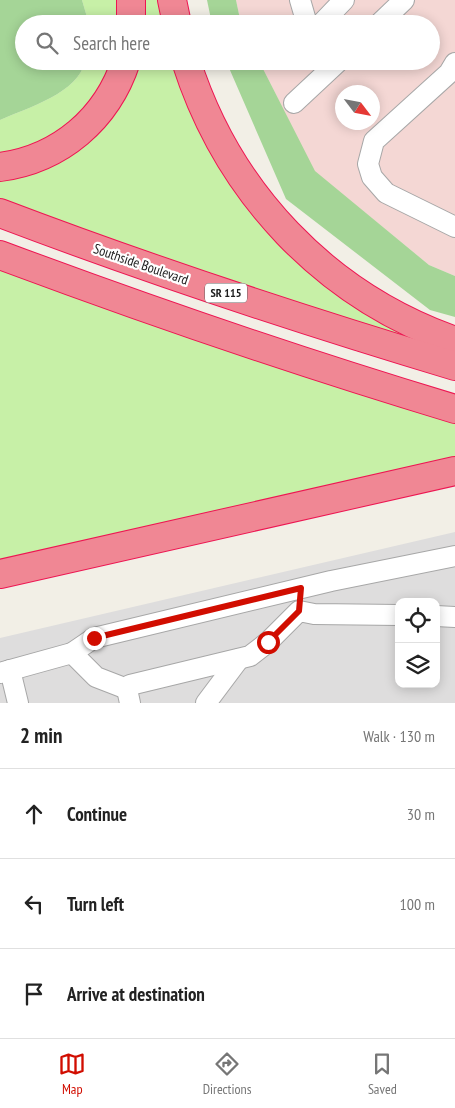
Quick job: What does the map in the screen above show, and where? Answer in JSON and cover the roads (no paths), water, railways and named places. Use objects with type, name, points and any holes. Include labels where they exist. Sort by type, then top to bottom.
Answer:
[{"type":"highway","points":[[131,0],[131,15]]},
{"type":"highway","points":[[172,0],[175,15]]},
{"type":"highway","points":[[0,167],[17,165],[45,154],[81,131],[112,93],[122,70]]},
{"type":"highway","points":[[189,70],[206,115],[223,147],[264,208],[302,249],[354,290],[392,314],[455,341]]},
{"type":"highway","name":"Southside Boulevard","points":[[0,213],[240,298],[357,337],[455,366]]},
{"type":"highway","points":[[0,255],[231,337],[455,409]]},
{"type":"highway","points":[[0,574],[455,471]]},
{"type":"lane","points":[[300,0],[304,15]]},
{"type":"lane","points":[[330,15],[344,0]]},
{"type":"lane","points":[[388,15],[404,0]]},
{"type":"lane","points":[[455,63],[449,73],[374,141],[368,164],[372,178],[386,193],[455,227]]},
{"type":"lane","points":[[294,103],[324,70]]},
{"type":"lane","points":[[18,703],[5,672],[72,653],[94,638],[301,588],[455,556]]},
{"type":"lane","points":[[72,653],[96,677],[128,696],[130,685],[250,656],[268,642],[299,611],[301,588]]},
{"type":"lane","points":[[299,611],[314,614],[395,615]]},
{"type":"lane","points":[[440,616],[455,616]]},
{"type":"lane","points":[[206,703],[240,659]]}]
